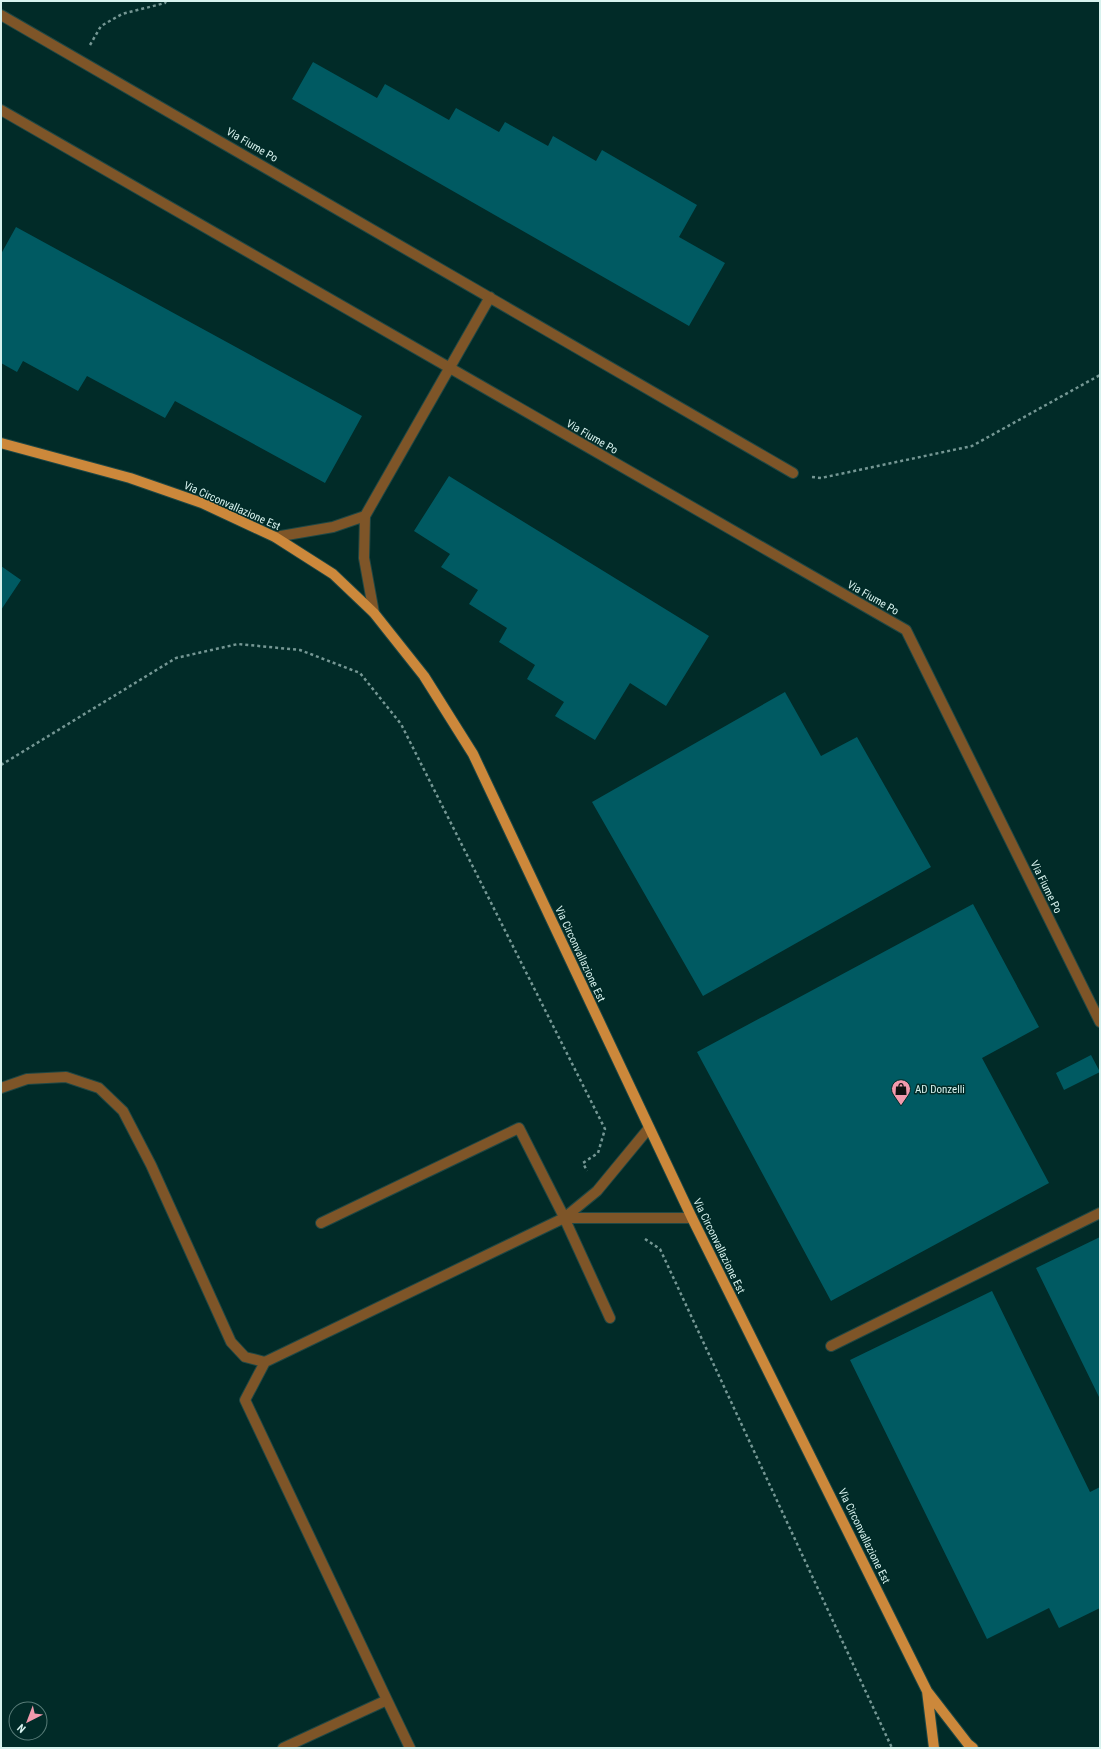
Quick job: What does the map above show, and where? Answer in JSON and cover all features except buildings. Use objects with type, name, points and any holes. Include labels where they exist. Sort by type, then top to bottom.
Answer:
[{"type":"main road","name":"Via Circonvallazione Est","points":[[1,443],[145,483],[202,503],[275,536],[333,574],[374,613],[424,676],[473,754],[692,1218],[927,1691],[968,1744],[973,1748]]},
{"type":"main road","name":"Via Circonvallazione Est","points":[[927,1691],[934,1748]]},
{"type":"street","name":"Via Fiume Po","points":[[1,14],[793,473]]},
{"type":"street","name":"Via Fiume Po","points":[[1,110],[906,630],[1100,1022]]},
{"type":"street","points":[[374,613],[364,558],[365,516],[490,297]]},
{"type":"street","points":[[275,536],[333,527],[365,516]]},
{"type":"street","points":[[1,1088],[27,1079],[66,1077],[99,1088],[123,1111],[151,1165],[231,1342],[245,1357],[265,1362]]},
{"type":"street","points":[[321,1223],[519,1128],[564,1218],[610,1318]]},
{"type":"street","points":[[410,1748],[245,1400],[265,1362],[564,1218],[597,1191],[649,1128]]},
{"type":"street","points":[[831,1346],[1100,1213]]},
{"type":"street","points":[[564,1218],[692,1218]]},
{"type":"street","points":[[283,1748],[387,1700]]},
{"type":"path","points":[[82,61],[101,26],[122,14],[165,3],[166,1]]},
{"type":"path","points":[[793,473],[821,478],[972,446],[1100,374]]},
{"type":"path","points":[[1,765],[176,658],[238,644],[300,650],[360,673],[401,724],[605,1129],[598,1154],[583,1163],[597,1191]]},
{"type":"path","points":[[641,1236],[660,1249],[892,1748]]},
{"type":"place","name":"AD Donzelli","points":[[901,1106]]}]
